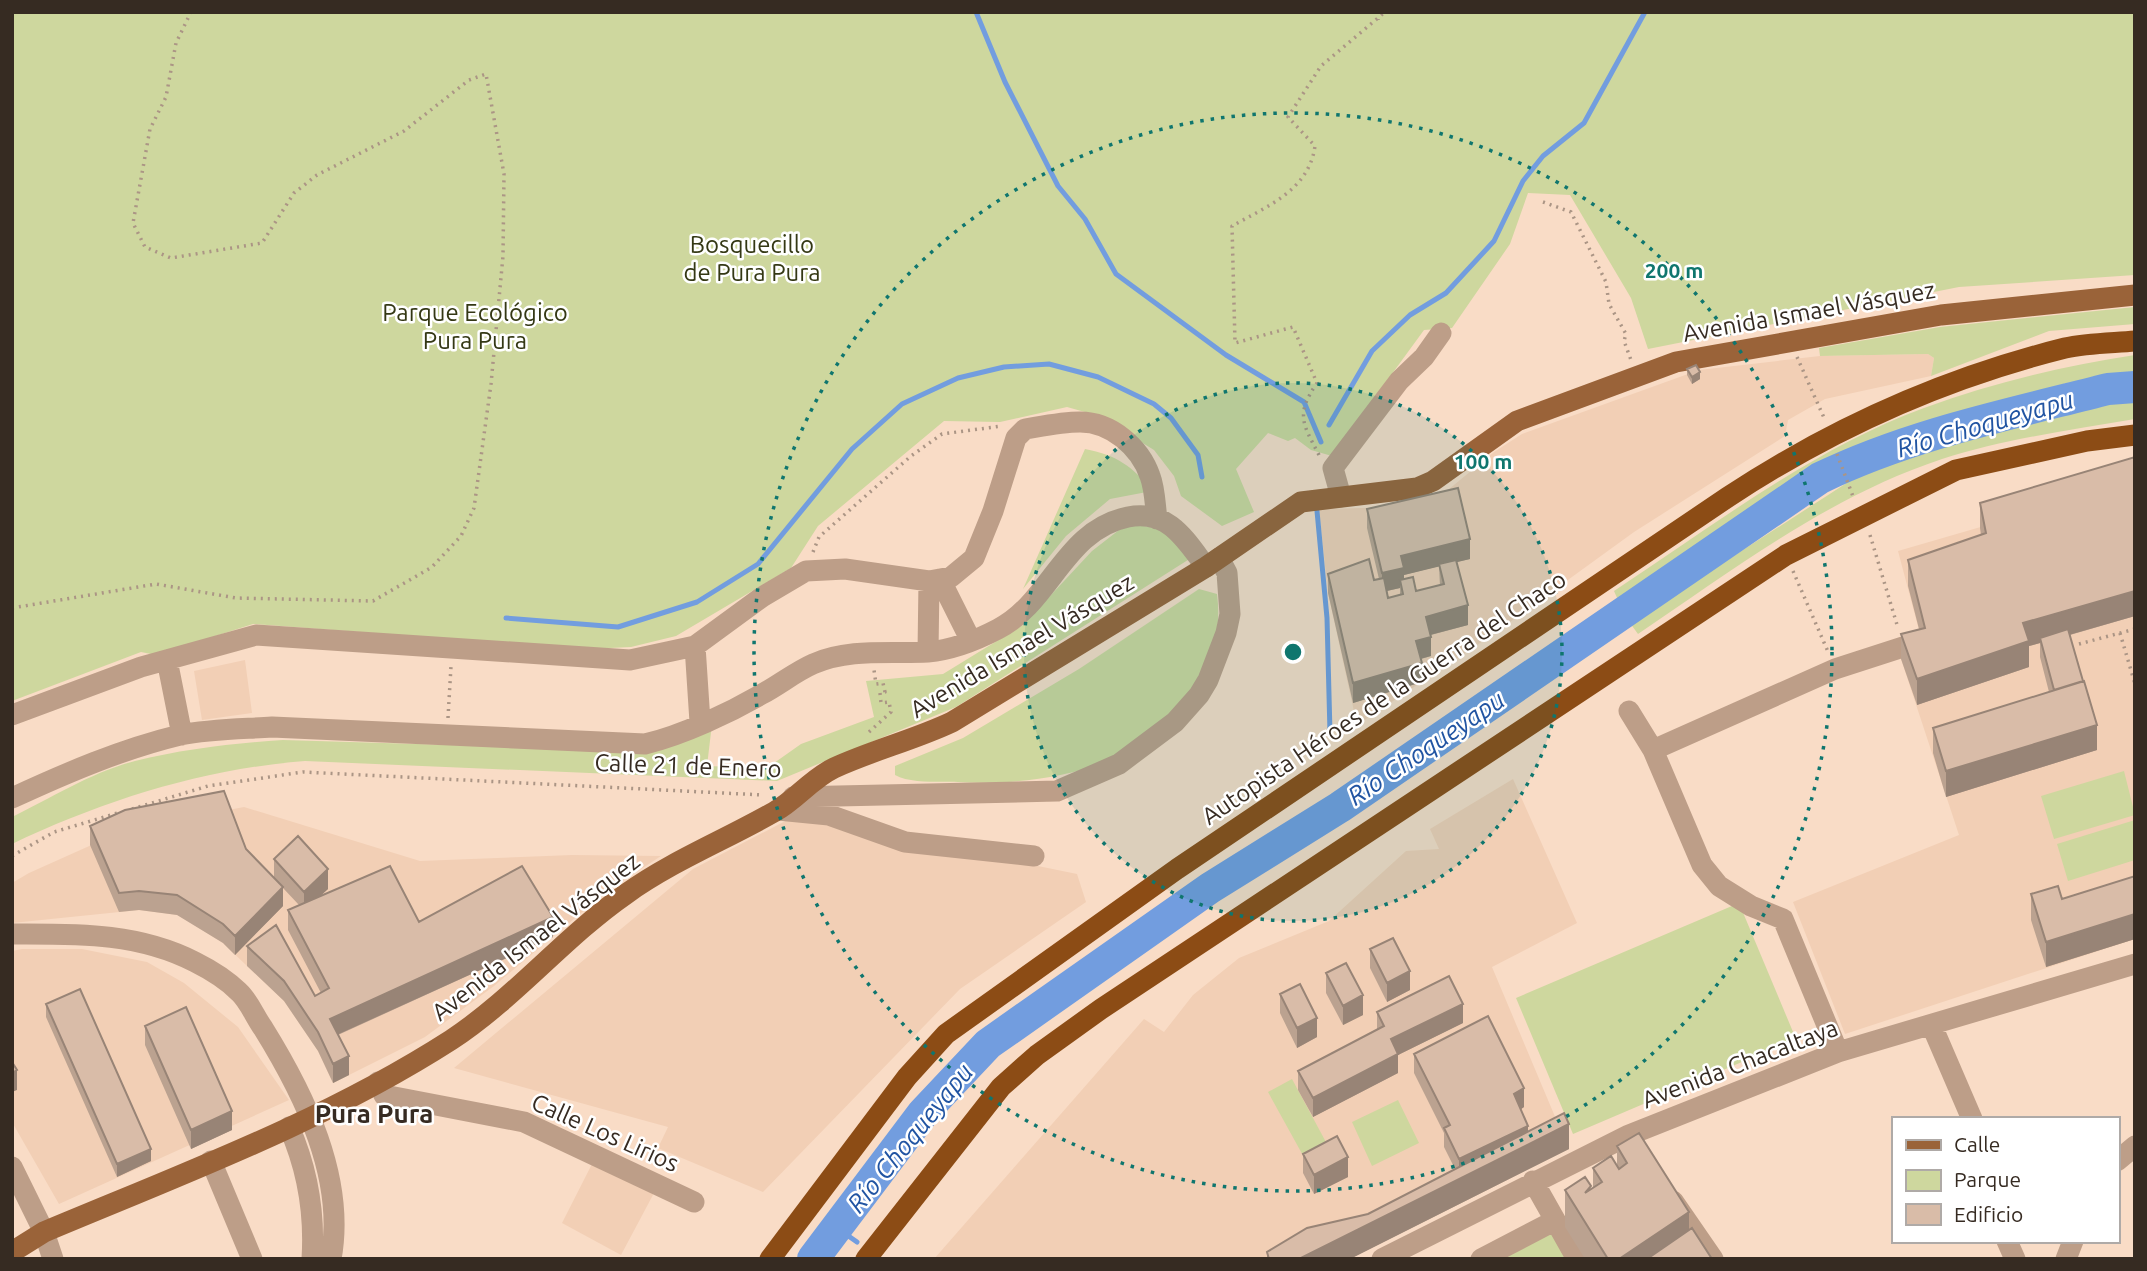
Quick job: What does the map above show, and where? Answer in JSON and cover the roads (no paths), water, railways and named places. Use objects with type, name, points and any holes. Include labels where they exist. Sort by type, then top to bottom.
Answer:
[{"type":"highway","name":"Autopista Héroes de la Guerra del Chaco","points":[[770,1259],[907,1077],[946,1034],[1177,869],[1728,496],[1808,448],[1923,394],[2067,348],[2135,341]]},
{"type":"highway","points":[[866,1259],[1001,1087],[1037,1055],[1101,1009],[1786,555],[1956,470],[2087,441],[2135,435]]},
{"type":"main road","name":"Avenida Ismael Vásquez","points":[[12,1252],[44,1232],[310,1118],[378,1082],[477,1021],[625,895],[661,872],[786,803],[814,779],[835,768],[916,739],[952,722],[1213,563],[1301,502],[1417,488],[1433,481],[1517,421],[1676,362],[1703,355],[1794,342],[1941,314],[2135,295]]},
{"type":"street","points":[[1341,497],[1333,468],[1399,381],[1424,356],[1441,333]]},
{"type":"street","points":[[12,715],[141,667],[256,635],[631,660],[695,646],[762,597],[806,571],[845,569],[934,580],[961,571],[974,558],[993,511],[1016,438],[1025,429],[1081,422],[1116,434],[1134,447],[1143,459],[1151,477],[1157,519]]},
{"type":"street","name":"Calle 21 de Enero","points":[[12,799],[118,753],[182,735],[272,727],[645,744],[760,695],[812,664],[835,657],[953,648],[1000,628],[1024,608],[1081,541],[1094,530],[1131,516],[1157,519],[1177,527],[1213,563],[1227,573],[1230,614],[1226,634],[1208,680],[1175,722],[1119,764],[1057,791],[786,803]]},
{"type":"street","points":[[934,580],[971,641]]},
{"type":"street","points":[[928,652],[934,580]]},
{"type":"street","points":[[695,646],[700,722]]},
{"type":"street","points":[[1653,750],[1835,668],[1903,647]]},
{"type":"street","points":[[167,660],[182,735]]},
{"type":"street","points":[[1629,711],[1653,750],[1702,865],[1719,886],[1751,906],[1783,919],[1838,1052]]},
{"type":"street","points":[[786,803],[905,842],[1034,856]]},
{"type":"street","points":[[12,934],[94,933],[144,942],[196,962],[240,992],[290,1072],[310,1118],[331,1197],[331,1259]]},
{"type":"street","name":"Avenida Chacaltaya","points":[[1382,1259],[1409,1253],[1533,1181],[1629,1135],[1838,1052],[2135,964]]},
{"type":"street","points":[[1932,1026],[1971,1117]]},
{"type":"street","name":"Calle Los Lirios","points":[[378,1082],[384,1095],[524,1122],[694,1202]]},
{"type":"street","points":[[289,1127],[306,1172],[313,1219],[312,1259]]},
{"type":"street","points":[[1629,1135],[1644,1158]]},
{"type":"street","points":[[2119,1159],[2135,1146]]},
{"type":"street","points":[[211,1161],[252,1259]]},
{"type":"street","points":[[12,1167],[44,1232],[53,1259]]},
{"type":"street","points":[[1659,1180],[1713,1259]]},
{"type":"street","points":[[1533,1181],[1577,1259]]},
{"type":"street","points":[[1481,1259],[1554,1221]]},
{"type":"street","points":[[2008,1243],[2015,1259]]},
{"type":"waterway","points":[[976,12],[1005,82],[1058,186],[1085,219],[1116,274],[1226,355],[1304,402],[1321,442]]},
{"type":"waterway","points":[[1329,425],[1372,351],[1410,315],[1446,293],[1494,241],[1523,181],[1543,156],[1584,123],[1645,12]]},
{"type":"waterway","points":[[506,618],[618,627],[697,602],[758,564],[852,449],[902,404],[958,378],[1004,367],[1049,364],[1098,377],[1154,404],[1171,418],[1198,455],[1202,477]]},
{"type":"waterway","name":"Río Choqueyapu","points":[[813,1259],[923,1113],[988,1044],[1210,888],[1340,807],[1820,478],[1890,449],[1961,426],[2108,389],[2135,387]]},
{"type":"waterway","points":[[1317,511],[1327,618],[1330,733]]},
{"type":"waterway","points":[[837,1228],[857,1242]]},
{"type":"district","name":"Pura Pura","points":[[374,1114]]},
{"type":"park label","name":"Bosquecillo de Pura Pura","points":[[752,259]]},
{"type":"park label","name":"Parque Ecológico Pura Pura","points":[[475,327]]}]
